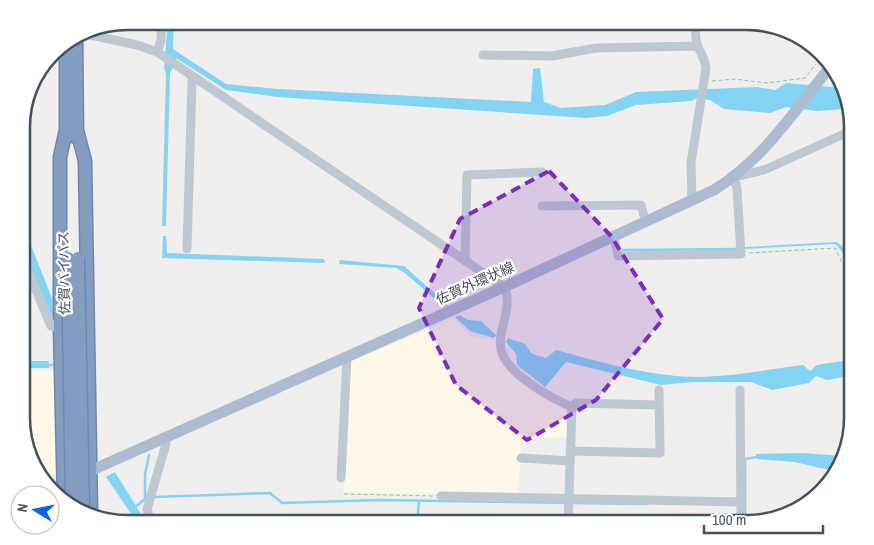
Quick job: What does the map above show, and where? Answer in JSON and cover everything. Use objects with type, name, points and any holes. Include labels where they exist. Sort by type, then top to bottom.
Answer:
[{"type":"highway","name":"佐賀バイパス","points":[[71,130],[76,44]]},
{"type":"highway","name":"佐賀バイパス","points":[[67,51],[71,130],[73,258],[72,498]]},
{"type":"highway","points":[[64,492],[60,328],[60,157],[71,130]]},
{"type":"highway","points":[[71,130],[85,161],[91,508]]},
{"type":"highway","name":"佐賀バイパス","points":[[73,258],[84,505]]},
{"type":"highway","points":[[59,485],[90,471]]},
{"type":"main road","name":"佐賀外環状線","points":[[90,471],[504,287],[692,201],[734,177],[761,153],[795,114],[826,72]]},
{"type":"street","points":[[160,55],[162,30]]},
{"type":"street","points":[[692,201],[691,163],[704,84],[705,57],[698,46],[697,30]]},
{"type":"street","points":[[94,36],[137,45],[160,55],[504,287],[507,293],[506,314],[500,348],[509,365],[549,397],[572,407]]},
{"type":"street","points":[[484,54],[552,56],[596,48],[698,46]]},
{"type":"street","points":[[188,248],[192,82],[195,78]]},
{"type":"street","points":[[614,237],[618,256],[740,249],[738,188],[734,177],[764,170],[844,134]]},
{"type":"street","points":[[465,261],[467,175],[542,172]]},
{"type":"street","points":[[542,206],[641,205],[646,222]]},
{"type":"street","points":[[30,277],[51,326],[60,328]]},
{"type":"street","points":[[341,478],[347,357]]},
{"type":"street","points":[[570,451],[660,453],[659,390]]},
{"type":"street","points":[[740,390],[741,515]]},
{"type":"street","points":[[568,515],[572,407],[576,403],[659,405]]},
{"type":"street","points":[[149,515],[147,508],[166,444],[164,439]]},
{"type":"street","points":[[521,458],[570,461]]},
{"type":"street","points":[[441,496],[569,502],[742,505]]},
{"type":"path","points":[[704,84],[734,80],[767,83],[806,78],[816,64]]},
{"type":"path","points":[[740,249],[835,248],[844,267]]},
{"type":"path","points":[[344,494],[441,496]]},
{"type":"highlighted area","points":[[549,171],[611,236],[663,319],[596,400],[527,440],[456,385],[419,308],[460,219]]},
{"type":"shaded area","points":[[454,319],[470,336],[498,341],[506,368],[547,401],[569,411],[568,437],[520,439],[521,458],[517,495],[343,492],[351,361]]},
{"type":"shaded area","points":[[30,371],[56,371],[59,466],[56,474],[50,477],[40,461],[33,443],[30,418]]},
{"type":"water","points":[[167,30],[174,30],[173,49],[226,84],[278,89],[531,102],[533,69],[540,68],[544,102],[561,108],[605,105],[636,92],[757,87],[775,90],[786,83],[836,87],[842,109],[817,111],[786,107],[770,113],[724,109],[710,100],[697,98],[691,101],[636,105],[607,116],[586,118],[277,97],[226,90],[176,58],[170,74],[166,226],[162,226],[166,75],[164,67]]},
{"type":"water","points":[[163,236],[166,236],[167,253],[324,259],[325,263],[162,258]]},
{"type":"water","points":[[836,242],[844,247],[844,256],[835,244],[745,249],[745,247]]},
{"type":"water","points":[[30,243],[52,298],[53,318],[41,297],[30,269]]},
{"type":"water","points":[[340,260],[404,266],[448,305],[444,307],[397,268],[339,264]]},
{"type":"water","points":[[460,315],[468,320],[481,321],[496,335],[494,338],[470,331],[455,317]]},
{"type":"water","points":[[508,338],[525,344],[532,354],[546,358],[556,350],[631,369],[676,376],[724,376],[803,365],[810,371],[817,365],[844,361],[844,377],[827,380],[816,376],[809,383],[772,390],[751,382],[693,382],[661,385],[566,362],[545,387],[517,365],[516,354],[506,342]]},
{"type":"water","points":[[30,361],[49,361],[49,368],[30,368]]},
{"type":"water","points":[[803,453],[836,456],[829,470],[795,462],[757,459],[756,454]]},
{"type":"water","points":[[115,472],[141,515],[132,515],[106,477]]},
{"type":"waterway","points":[[623,250],[739,249]]},
{"type":"waterway","points":[[49,365],[55,365]]},
{"type":"waterway","points":[[134,508],[145,499],[145,474],[149,455]]},
{"type":"waterway","points":[[745,515],[745,459],[757,457]]},
{"type":"waterway","points":[[155,497],[270,493],[282,503],[380,500],[647,504]]},
{"type":"waterway","points":[[418,515],[419,501]]}]
